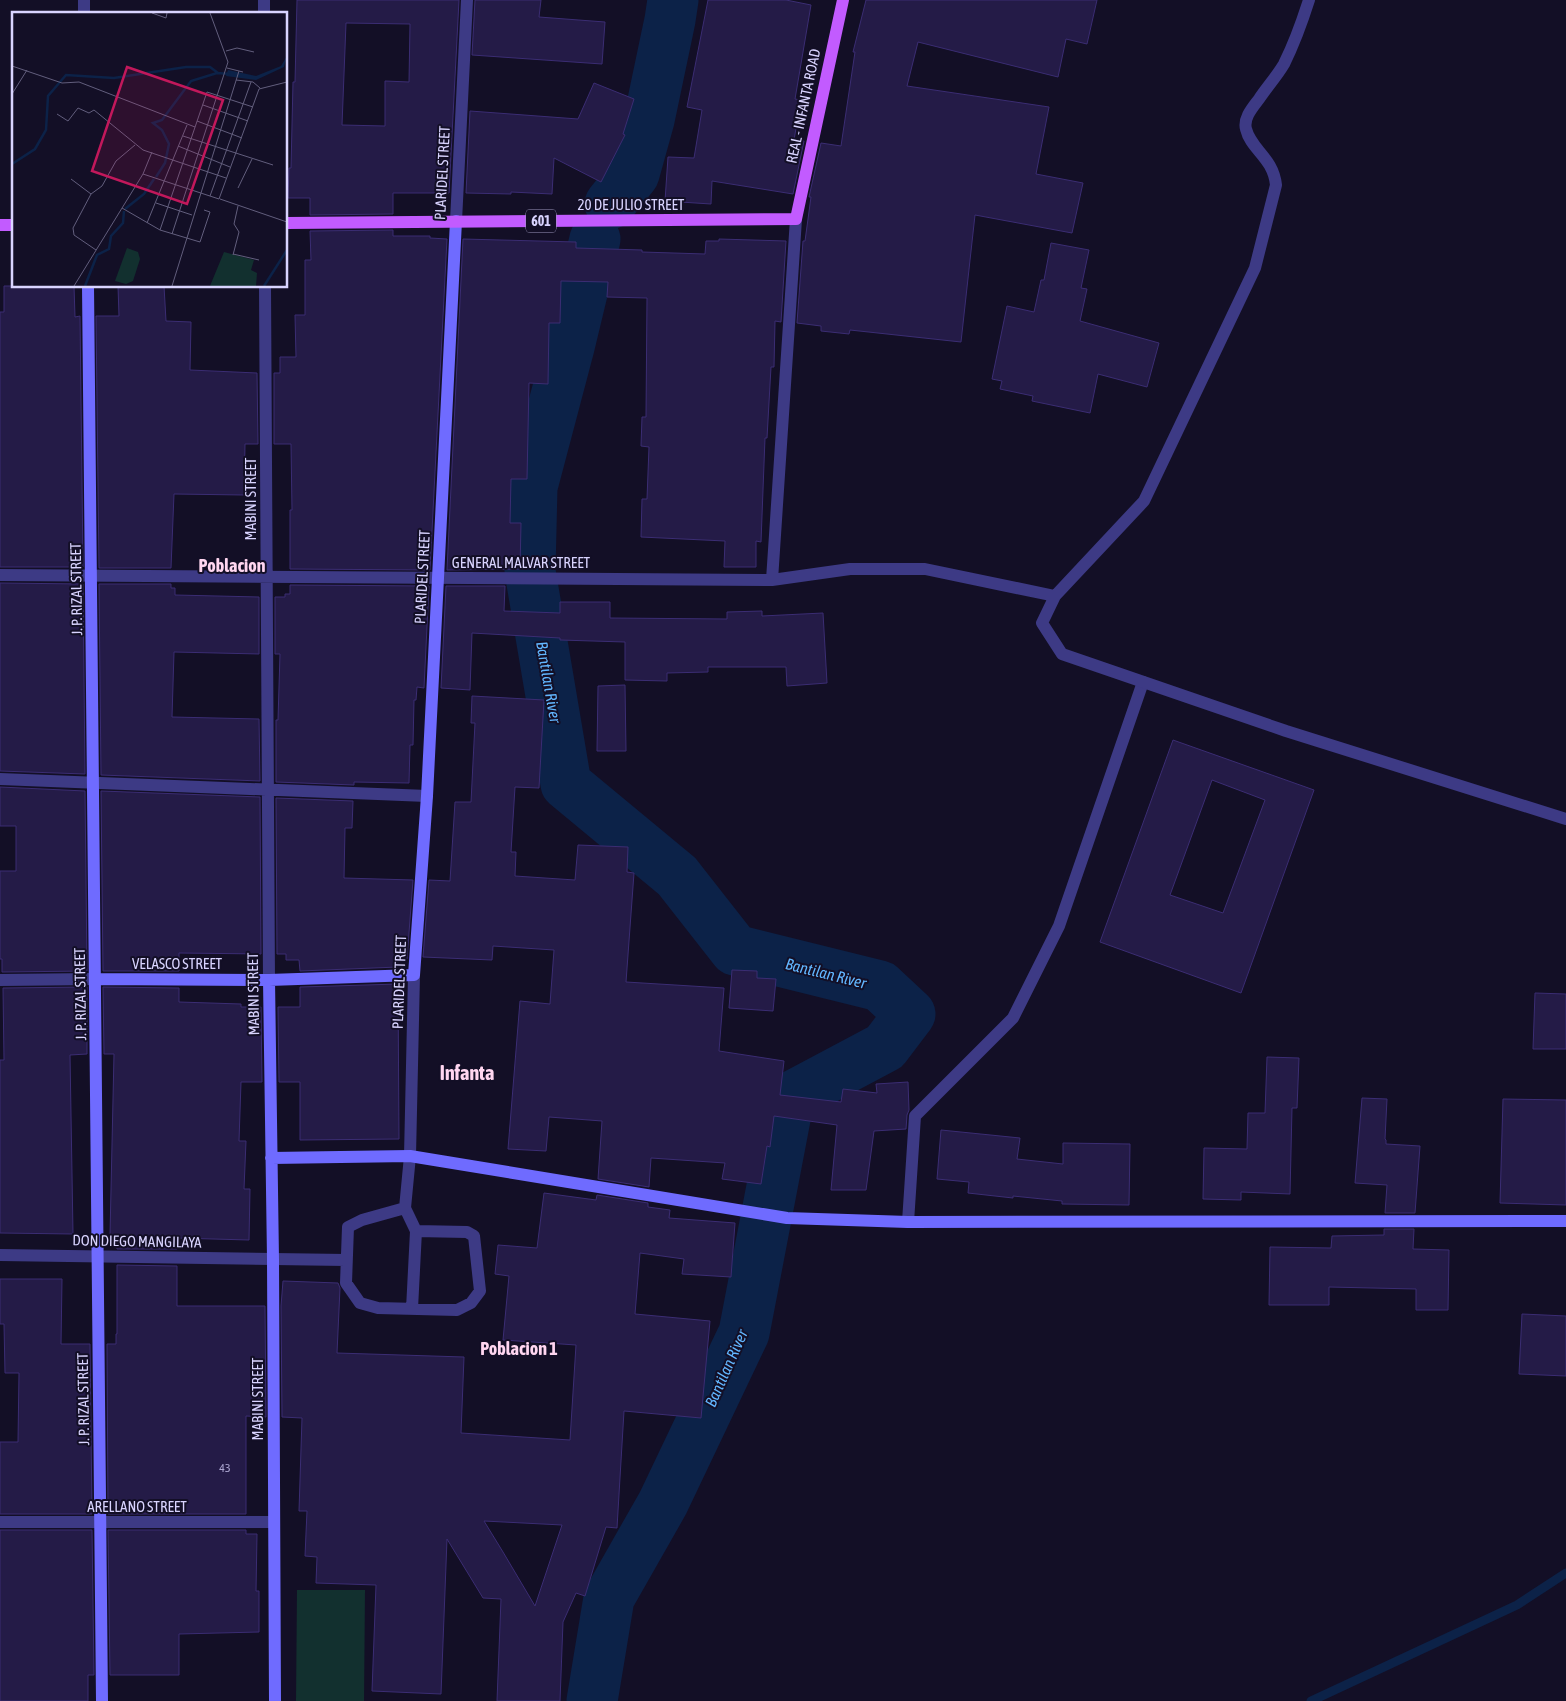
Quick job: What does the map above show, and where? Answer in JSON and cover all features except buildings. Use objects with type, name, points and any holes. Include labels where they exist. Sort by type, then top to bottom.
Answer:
[{"type":"main road","name":"REAL - INFANTA ROAD","points":[[796,219],[843,0]]},
{"type":"main road","name":"20 DE JULIO STREET","points":[[288,223],[796,219]]},
{"type":"street","name":"PLARIDEL STREET","points":[[405,1208],[410,1156],[414,976],[427,796],[467,0]]},
{"type":"street","points":[[1309,0],[1300,28],[1283,65],[1248,116],[1246,128],[1250,138],[1271,165],[1276,185],[1255,268],[1144,501],[1055,596],[1042,623],[1062,654],[1296,734],[1566,819]]},
{"type":"street","points":[[772,580],[796,219]]},
{"type":"street","name":"J. P. RIZAL STREET","points":[[88,288],[102,1701]]},
{"type":"street","name":"MABINI STREET","points":[[265,288],[275,1701]]},
{"type":"street","name":"GENERAL MALVAR STREET","points":[[0,575],[772,580],[850,569],[925,569],[1055,596]]},
{"type":"street","points":[[908,1222],[916,1116],[1013,1018],[1059,926],[1143,682]]},
{"type":"street","points":[[0,778],[427,796]]},
{"type":"street","name":"VELASCO STREET","points":[[0,980],[269,980],[414,976]]},
{"type":"street","points":[[272,1158],[410,1156],[787,1218],[908,1222],[1566,1221]]},
{"type":"street","points":[[412,1310],[416,1231],[405,1208],[362,1220],[348,1226],[346,1260],[346,1284],[360,1303],[378,1308],[412,1310],[457,1310],[471,1303],[480,1291],[474,1236],[467,1232],[416,1231]]},
{"type":"street","name":"DON DIEGO MANGILAYA","points":[[0,1255],[346,1260]]},
{"type":"street","name":"ARELLANO STREET","points":[[0,1522],[273,1522]]},
{"type":"green space","points":[[297,1590],[365,1590],[364,1701],[296,1701]]},
{"type":"waterway","points":[[610,204],[634,174],[649,120],[673,0]]},
{"type":"waterway","name":"Bantilan River","points":[[592,1701],[609,1598],[663,1503],[744,1333],[789,1098],[885,1047],[910,1014],[880,986],[735,950],[677,876],[566,784],[530,571],[532,487],[595,239]]},
{"type":"waterway","points":[[1311,1701],[1517,1605],[1566,1573]]},
{"type":"district","name":"Poblacion","points":[[232,565]]},
{"type":"district","name":"Infanta","points":[[467,1072]]},
{"type":"district","name":"Poblacion 1","points":[[519,1348]]}]
